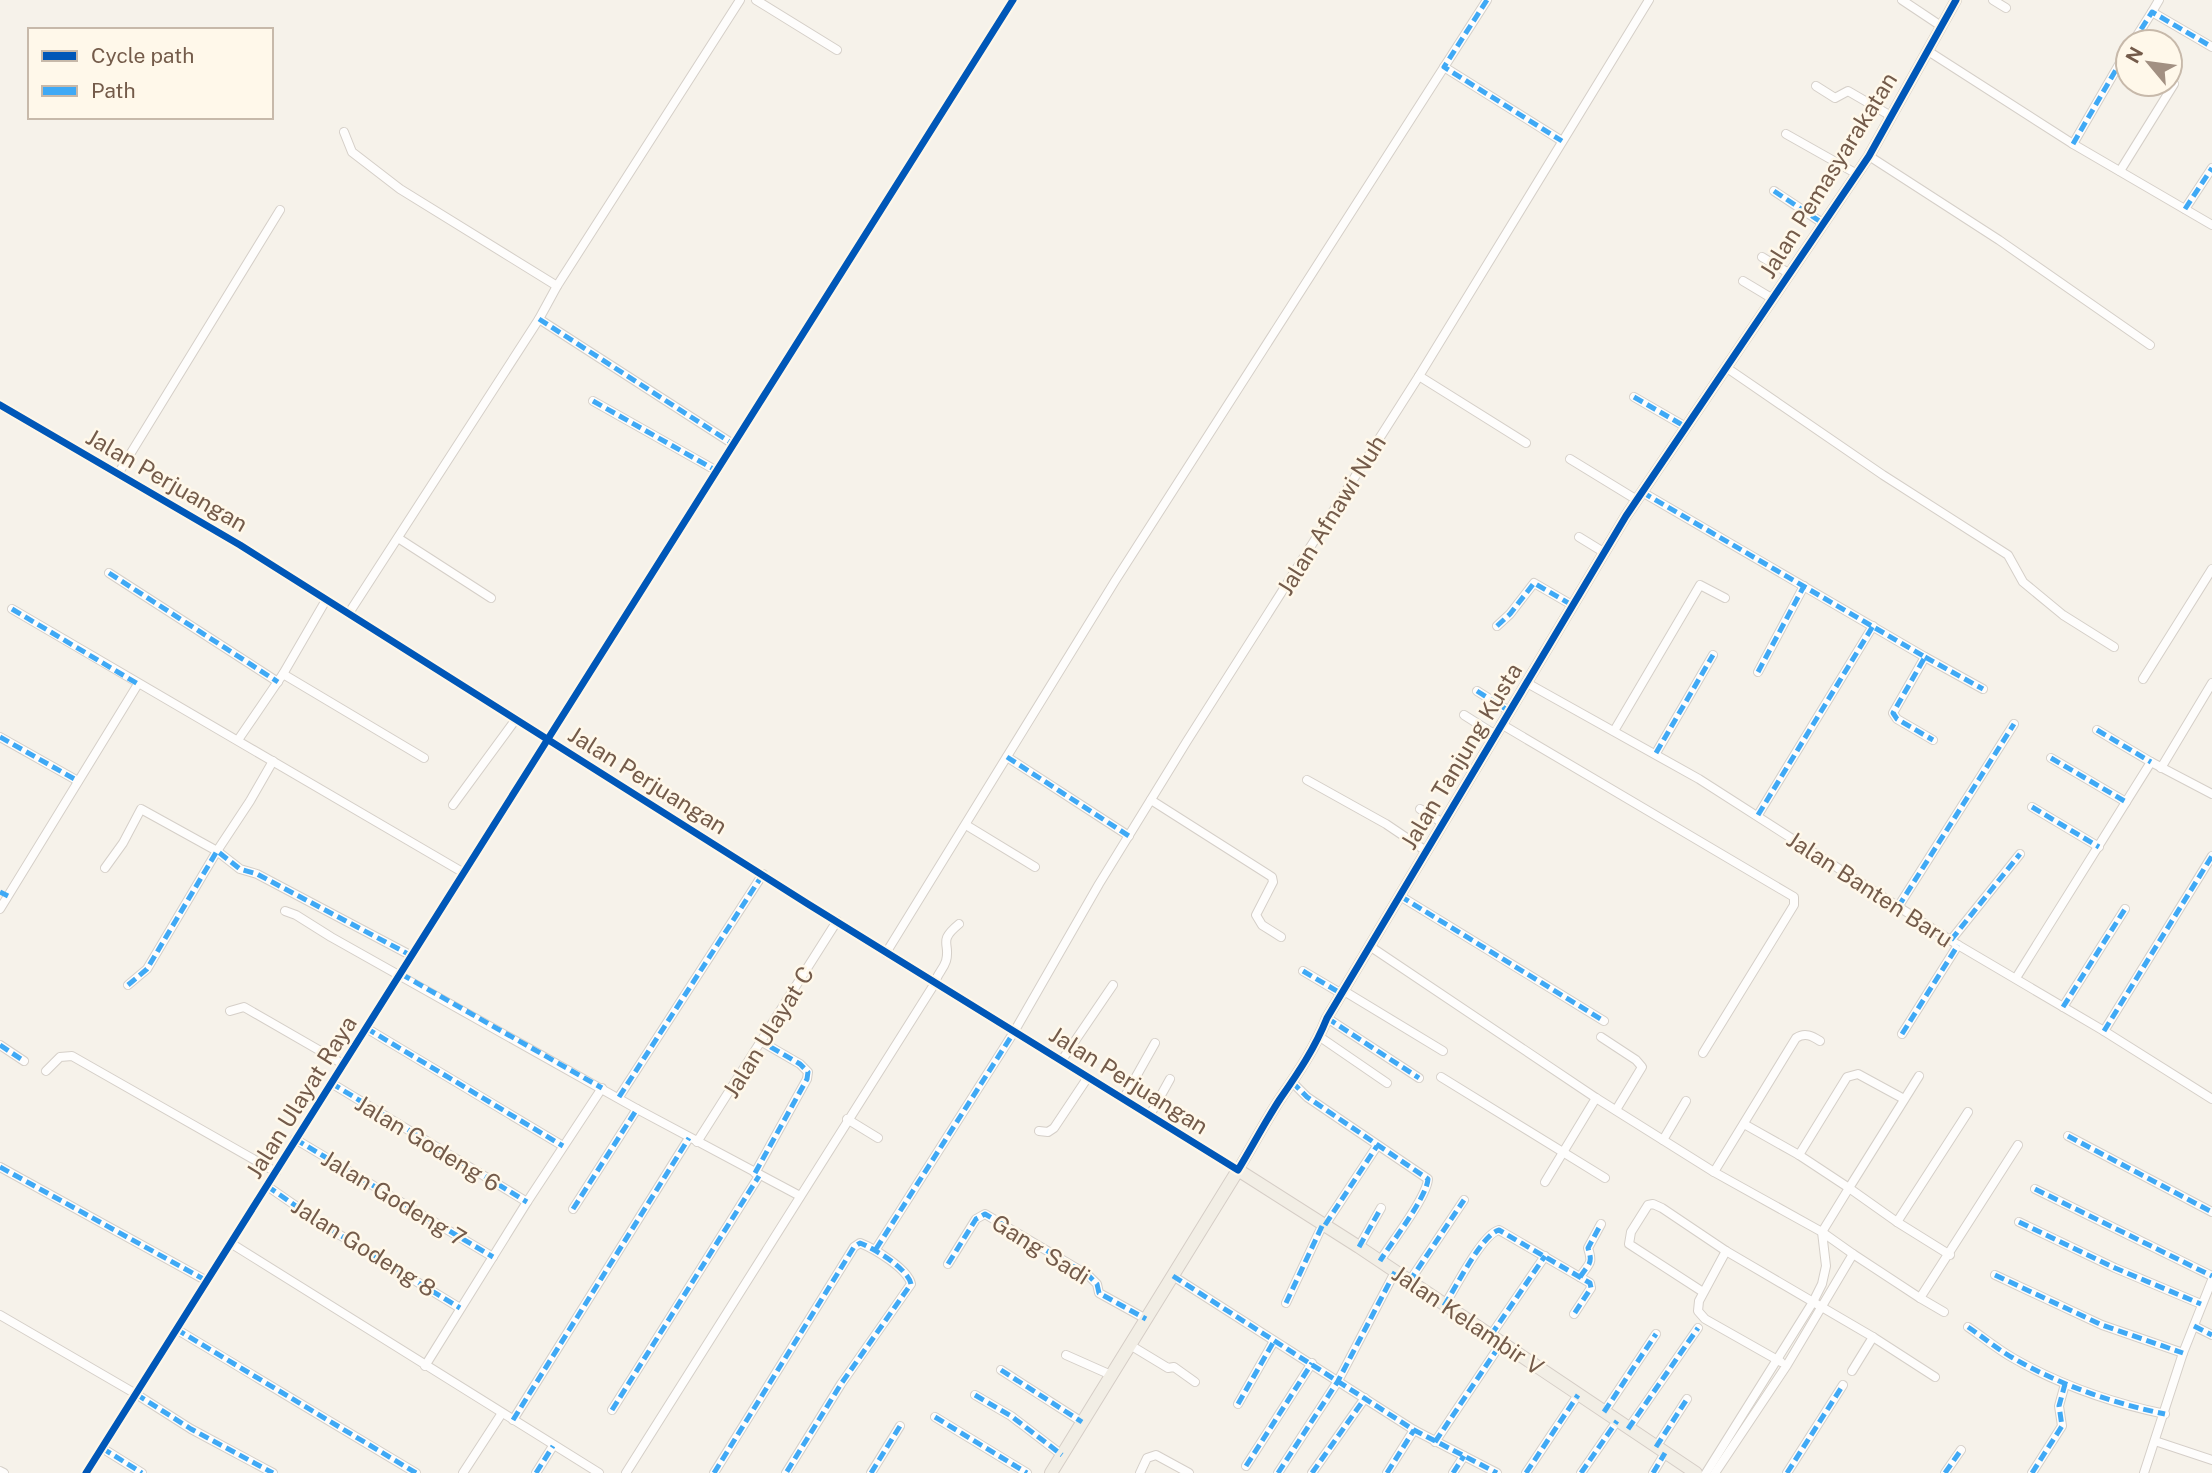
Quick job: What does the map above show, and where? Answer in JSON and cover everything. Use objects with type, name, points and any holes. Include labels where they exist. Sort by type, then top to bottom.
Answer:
[{"type":"main road","name":"Jalan Kelambir V","points":[[1238,1170],[1359,1247],[1696,1473]]},
{"type":"main road","points":[[1051,1473],[1238,1170]]},
{"type":"street","points":[[349,613],[740,0]]},
{"type":"street","points":[[756,0],[837,50]]},
{"type":"street","name":"Jalan Ulayat Raya","points":[[86,1473],[1013,0]]},
{"type":"street","points":[[886,953],[1115,581],[1487,0]]},
{"type":"street","name":"Jalan Afnawi Nuh","points":[[876,1249],[1014,1031],[1151,800],[1419,376],[1650,0]]},
{"type":"street","points":[[1902,0],[1941,26]]},
{"type":"street","name":"Jalan Pemasyarakatan","points":[[1727,368],[1869,156],[1956,0]]},
{"type":"street","points":[[1993,0],[2006,8]]},
{"type":"street","points":[[2142,28],[2159,0]]},
{"type":"street","points":[[2152,12],[2212,47]]},
{"type":"street","points":[[1928,51],[2073,144],[2212,225]]},
{"type":"street","points":[[1444,66],[1562,141]]},
{"type":"street","points":[[2073,144],[2114,74]]},
{"type":"street","points":[[1816,86],[1835,98],[1848,91],[1891,116]]},
{"type":"street","points":[[2120,171],[2165,98]]},
{"type":"street","points":[[344,132],[352,152],[400,189],[557,286]]},
{"type":"street","points":[[1786,134],[1857,174]]},
{"type":"street","points":[[1869,156],[1999,240],[2150,345]]},
{"type":"street","points":[[2185,209],[2212,168]]},
{"type":"street","points":[[1774,191],[1824,224]]},
{"type":"street","points":[[117,474],[280,210]]},
{"type":"street","points":[[1762,257],[1790,274]]},
{"type":"street","points":[[1743,281],[1773,299]]},
{"type":"street","points":[[539,319],[733,444]]},
{"type":"street","points":[[1727,368],[1883,475],[2008,555],[2023,582],[2063,615],[2114,647]]},
{"type":"street","name":"Jalan Tanjung Kusta","points":[[1238,1170],[1320,1037],[1327,1018],[1572,605],[1640,496],[1727,368]]},
{"type":"street","points":[[1419,376],[1526,443]]},
{"type":"street","points":[[1634,397],[1686,427]]},
{"type":"street","points":[[593,401],[717,471]]},
{"type":"street","name":"Jalan Perjuangan","points":[[0,405],[240,545],[886,953],[1238,1170]]},
{"type":"street","points":[[1570,459],[1804,586],[1983,689]]},
{"type":"street","points":[[1579,537],[1605,553]]},
{"type":"street","points":[[398,538],[491,598]]},
{"type":"street","points":[[2143,679],[2212,569]]},
{"type":"street","points":[[108,573],[280,678],[424,758]]},
{"type":"street","points":[[1497,626],[1534,583],[1572,605]]},
{"type":"street","points":[[1614,732],[1697,583],[1725,598]]},
{"type":"street","points":[[1758,672],[1804,586]]},
{"type":"street","points":[[238,740],[280,678],[326,600]]},
{"type":"street","points":[[12,609],[464,873]]},
{"type":"street","points":[[1758,816],[1873,626]]},
{"type":"street","points":[[1657,753],[1713,655]]},
{"type":"street","points":[[1925,657],[1893,713],[1897,719],[1933,740]]},
{"type":"street","name":"Jalan Banten Baru","points":[[1527,683],[1657,753],[1954,943],[2212,1098]]},
{"type":"street","points":[[2161,768],[2212,683]]},
{"type":"street","points":[[0,909],[4,894],[138,684]]},
{"type":"street","points":[[1477,691],[1508,711]]},
{"type":"street","points":[[1464,715],[1497,729],[1794,897],[1794,905],[1703,1053]]},
{"type":"street","points":[[453,805],[516,719]]},
{"type":"street","points":[[1898,907],[2014,724]]},
{"type":"street","points":[[2097,730],[2212,794]]},
{"type":"street","points":[[0,737],[78,781]]},
{"type":"street","points":[[1007,757],[1129,836]]},
{"type":"street","points":[[2051,758],[2126,802]]},
{"type":"street","points":[[128,985],[147,969],[273,761]]},
{"type":"street","points":[[2016,978],[2151,762]]},
{"type":"street","points":[[1307,780],[1387,824],[1426,851]]},
{"type":"street","points":[[1151,800],[1272,877],[1273,882],[1256,915],[1262,925],[1281,937]]},
{"type":"street","points":[[2032,807],[2099,847]]},
{"type":"street","points":[[105,869],[142,809],[217,851],[240,869],[257,874],[412,956]]},
{"type":"street","points":[[1420,809],[1443,823]]},
{"type":"street","points":[[966,825],[1035,867]]},
{"type":"street","points":[[1902,1034],[1954,943],[2020,854]]},
{"type":"street","points":[[2104,1031],[2212,856]]},
{"type":"street","points":[[619,1097],[763,874]]},
{"type":"street","points":[[1400,896],[1604,1021]]},
{"type":"street","points":[[2063,1007],[2125,909]]},
{"type":"street","points":[[285,911],[693,1140],[800,1196]]},
{"type":"street","name":"Jalan Ulayat C","points":[[513,1420],[693,1140],[762,1042],[837,921]]},
{"type":"street","points":[[626,1473],[935,983],[946,960],[947,937],[959,924]]},
{"type":"street","points":[[1371,947],[1596,1098],[1714,1172],[1822,1232],[1944,1312]]},
{"type":"street","points":[[1303,971],[1443,1051]]},
{"type":"street","points":[[1062,1060],[1113,985]]},
{"type":"street","points":[[230,1011],[244,1007],[343,1064]]},
{"type":"street","points":[[1327,1018],[1419,1078]]},
{"type":"street","points":[[366,1028],[563,1146]]},
{"type":"street","points":[[1714,1172],[1796,1038],[1807,1035],[1820,1041]]},
{"type":"street","points":[[1320,1037],[1387,1083]]},
{"type":"street","points":[[1601,1037],[1636,1060],[1642,1067],[1616,1110]]},
{"type":"street","points":[[612,1410],[757,1175],[807,1079],[807,1072],[800,1064],[762,1042]]},
{"type":"street","points":[[1124,1098],[1155,1043]]},
{"type":"street","points":[[0,1045],[24,1060]]},
{"type":"street","points":[[46,1070],[60,1057],[72,1056],[276,1172]]},
{"type":"street","points":[[1800,1155],[1847,1077],[1858,1074],[1904,1099]]},
{"type":"street","points":[[1706,1473],[1813,1302],[1822,1284],[1826,1266],[1822,1232],[1919,1076]]},
{"type":"street","points":[[1039,1130],[1048,1132],[1054,1128],[1088,1077]]},
{"type":"street","points":[[1441,1077],[1605,1178]]},
{"type":"street","points":[[1150,1115],[1170,1079]]},
{"type":"street","name":"Jalan Godeng 6","points":[[331,1083],[527,1202]]},
{"type":"street","points":[[1292,1083],[1307,1097],[1429,1181],[1380,1261]]},
{"type":"street","points":[[425,1366],[601,1088]]},
{"type":"street","points":[[1545,1182],[1596,1098]]},
{"type":"street","points":[[1663,1140],[1686,1101]]},
{"type":"street","points":[[573,1209],[637,1109]]},
{"type":"street","points":[[1898,1222],[1968,1112]]},
{"type":"street","points":[[847,1119],[878,1138]]},
{"type":"street","points":[[1744,1124],[1800,1155],[1950,1255]]},
{"type":"street","points":[[2068,1136],[2212,1212]]},
{"type":"street","name":"Jalan Godeng 7","points":[[295,1139],[493,1257]]},
{"type":"street","points":[[1920,1298],[2018,1145]]},
{"type":"street","points":[[1286,1303],[1324,1225],[1377,1146]]},
{"type":"street","points":[[0,1167],[207,1281]]},
{"type":"street","name":"Jalan Godeng 8","points":[[267,1186],[325,1226],[460,1308]]},
{"type":"street","points":[[2035,1189],[2212,1278],[2183,1353],[2144,1473]]},
{"type":"street","points":[[1409,1282],[1464,1200]]},
{"type":"street","points":[[1703,1292],[1631,1247],[1631,1232],[1648,1205],[1654,1204],[1662,1208],[1726,1251],[1873,1337],[1935,1377]]},
{"type":"street","points":[[1359,1247],[1381,1208]]},
{"type":"street","name":"Gang Sadi","points":[[948,1264],[976,1219],[985,1214],[1088,1275],[1097,1284],[1100,1293],[1146,1319]]},
{"type":"street","points":[[2019,1222],[2115,1268],[2201,1304]]},
{"type":"street","points":[[1580,1277],[1591,1260],[1592,1254],[1588,1248],[1601,1223]]},
{"type":"street","points":[[1444,1306],[1475,1255],[1494,1230],[1505,1232],[1592,1285],[1574,1314]]},
{"type":"street","points":[[714,1473],[856,1245],[860,1243],[876,1249],[908,1276],[911,1284],[841,1384],[786,1473]]},
{"type":"street","points":[[232,1244],[599,1473]]},
{"type":"street","points":[[1726,1251],[1703,1292],[1697,1306],[1698,1311],[1705,1319],[1787,1365]]},
{"type":"street","points":[[1715,1473],[1823,1308],[1853,1254]]},
{"type":"street","points":[[1435,1442],[1545,1256]]},
{"type":"street","points":[[1826,1266],[1844,1270]]},
{"type":"street","points":[[1278,1473],[1338,1381],[1395,1272]]},
{"type":"street","points":[[1995,1275],[2102,1325],[2183,1353]]},
{"type":"street","points":[[1173,1276],[1414,1430],[1497,1473]]},
{"type":"street","points":[[0,1315],[191,1429],[273,1473]]},
{"type":"street","points":[[2194,1326],[2212,1335]]},
{"type":"street","points":[[1968,1327],[2012,1358],[2065,1384],[2120,1405],[2165,1414]]},
{"type":"street","points":[[1628,1429],[1698,1328]]},
{"type":"street","points":[[176,1329],[416,1473]]},
{"type":"street","points":[[1604,1412],[1656,1334]]},
{"type":"street","points":[[1852,1371],[1873,1337]]},
{"type":"street","points":[[1238,1404],[1274,1341]]},
{"type":"street","points":[[1130,1345],[1195,1381]]},
{"type":"street","points":[[1066,1355],[1111,1375]]},
{"type":"street","points":[[1247,1466],[1312,1363]]},
{"type":"street","points":[[1000,1370],[1082,1422]]},
{"type":"street","points":[[2032,1473],[2062,1426],[2059,1406],[2065,1384]]},
{"type":"street","points":[[1787,1473],[1843,1385]]},
{"type":"street","points":[[975,1395],[1010,1416],[1062,1455]]},
{"type":"street","points":[[1526,1473],[1578,1395]]},
{"type":"street","points":[[1312,1473],[1365,1398]]},
{"type":"street","points":[[1653,1473],[1661,1450],[1687,1399]]},
{"type":"street","points":[[463,1473],[502,1413]]},
{"type":"street","points":[[935,1417],[1027,1473]]},
{"type":"street","points":[[1581,1473],[1617,1421]]},
{"type":"street","points":[[872,1473],[900,1426]]},
{"type":"street","points":[[1387,1473],[1414,1430]]},
{"type":"street","points":[[2155,1441],[2212,1460]]},
{"type":"street","points":[[537,1473],[553,1446]]},
{"type":"street","points":[[102,1448],[142,1473]]},
{"type":"street","points":[[1945,1473],[1961,1450]]},
{"type":"street","points":[[1140,1473],[1147,1458],[1156,1455],[1189,1473]]},
{"type":"street","points":[[1453,1473],[1464,1456]]},
{"type":"marked path","points":[[1487,0],[1444,67],[1562,141]]},
{"type":"marked path","points":[[2142,28],[2152,12],[2179,28]]},
{"type":"marked path","points":[[2184,31],[2212,47]]},
{"type":"marked path","points":[[2073,144],[2114,73]]},
{"type":"marked path","points":[[2185,209],[2212,168]]},
{"type":"marked path","points":[[1774,191],[1824,224]]},
{"type":"marked path","points":[[539,319],[733,444]]},
{"type":"marked path","points":[[1634,397],[1686,427]]},
{"type":"marked path","points":[[593,401],[717,471]]},
{"type":"marked path","points":[[1642,492],[1925,657],[1893,713],[1897,719],[1933,740]]},
{"type":"marked path","points":[[109,573],[278,682]]},
{"type":"marked path","points":[[1497,626],[1534,583],[1572,605]]},
{"type":"marked path","points":[[1758,672],[1804,586]]},
{"type":"marked path","points":[[12,609],[138,684]]},
{"type":"marked path","points":[[1758,815],[1873,626]]},
{"type":"marked path","points":[[1656,753],[1713,655]]},
{"type":"marked path","points":[[1925,657],[1983,689]]},
{"type":"marked path","points":[[1477,691],[1509,711]]},
{"type":"marked path","points":[[1898,907],[2014,724]]},
{"type":"marked path","points":[[2097,730],[2151,762]]},
{"type":"marked path","points":[[0,737],[78,781]]},
{"type":"marked path","points":[[1007,757],[1129,836]]},
{"type":"marked path","points":[[2051,758],[2126,802]]},
{"type":"marked path","points":[[2032,807],[2099,847]]},
{"type":"marked path","points":[[128,985],[147,969],[217,851],[240,869],[257,874],[412,956]]},
{"type":"marked path","points":[[1951,940],[2020,854]]},
{"type":"marked path","points":[[2104,1031],[2212,856]]},
{"type":"marked path","points":[[619,1097],[763,874]]},
{"type":"marked path","points":[[0,892],[8,896]]},
{"type":"marked path","points":[[1400,896],[1604,1021]]},
{"type":"marked path","points":[[2063,1007],[2125,909]]},
{"type":"marked path","points":[[1902,1034],[1958,945]]},
{"type":"marked path","points":[[1303,971],[1342,994]]},
{"type":"marked path","points":[[401,974],[602,1088]]},
{"type":"marked path","points":[[1327,1018],[1419,1078]]},
{"type":"marked path","points":[[366,1028],[563,1146]]},
{"type":"marked path","points":[[876,1249],[1014,1032]]},
{"type":"marked path","points":[[755,1173],[807,1079],[808,1072],[800,1064],[762,1042]]},
{"type":"marked path","points":[[0,1045],[24,1061]]},
{"type":"marked path","points":[[1292,1082],[1307,1097],[1428,1179],[1422,1197],[1380,1261]]},
{"type":"marked path","points":[[331,1083],[527,1202]]},
{"type":"marked path","points":[[573,1209],[637,1109]]},
{"type":"marked path","points":[[2068,1136],[2212,1212]]},
{"type":"marked path","points":[[513,1420],[689,1138]]},
{"type":"marked path","points":[[295,1139],[493,1257]]},
{"type":"marked path","points":[[1325,1225],[1377,1146]]},
{"type":"marked path","points":[[0,1167],[207,1281]]},
{"type":"marked path","points":[[612,1410],[759,1176]]},
{"type":"marked path","points":[[267,1186],[325,1226],[460,1308]]},
{"type":"marked path","points":[[2035,1189],[2212,1276]]},
{"type":"marked path","points":[[1409,1282],[1464,1200]]},
{"type":"marked path","points":[[1359,1247],[1381,1208]]},
{"type":"marked path","points":[[948,1264],[976,1219],[985,1214],[1088,1275],[1097,1284],[1099,1293],[1146,1319]]},
{"type":"marked path","points":[[2019,1222],[2115,1268],[2201,1304]]},
{"type":"marked path","points":[[1286,1303],[1323,1224]]},
{"type":"marked path","points":[[1580,1277],[1590,1263],[1588,1248],[1601,1224]]},
{"type":"marked path","points":[[1444,1306],[1477,1251],[1499,1230],[1590,1283],[1591,1288],[1574,1314]]},
{"type":"marked path","points":[[714,1473],[854,1247],[860,1243],[898,1266],[911,1284],[841,1384],[786,1473]]},
{"type":"marked path","points":[[1491,1335],[1545,1256]]},
{"type":"marked path","points":[[1278,1473],[1338,1381],[1395,1272]]},
{"type":"marked path","points":[[1995,1275],[2102,1325],[2183,1353]]},
{"type":"marked path","points":[[1173,1276],[1414,1430],[1497,1473]]},
{"type":"marked path","points":[[2194,1326],[2212,1335]]},
{"type":"marked path","points":[[1968,1327],[2007,1354],[2049,1377],[2106,1399],[2165,1414]]},
{"type":"marked path","points":[[1628,1429],[1698,1328]]},
{"type":"marked path","points":[[176,1329],[416,1473]]},
{"type":"marked path","points":[[1604,1412],[1656,1334]]},
{"type":"marked path","points":[[1238,1404],[1274,1341]]},
{"type":"marked path","points":[[1435,1442],[1502,1342]]},
{"type":"marked path","points":[[1246,1466],[1312,1363]]},
{"type":"marked path","points":[[1001,1370],[1082,1422]]},
{"type":"marked path","points":[[2032,1473],[2062,1426],[2059,1406],[2065,1384]]},
{"type":"marked path","points":[[1787,1473],[1843,1385]]},
{"type":"marked path","points":[[136,1394],[191,1429],[273,1473]]},
{"type":"marked path","points":[[975,1395],[1011,1416],[1062,1455]]},
{"type":"marked path","points":[[1526,1473],[1578,1395]]},
{"type":"marked path","points":[[1312,1473],[1365,1398]]},
{"type":"marked path","points":[[1656,1447],[1687,1399]]},
{"type":"marked path","points":[[935,1417],[1027,1473]]},
{"type":"marked path","points":[[1581,1473],[1617,1421]]},
{"type":"marked path","points":[[871,1473],[900,1426]]},
{"type":"marked path","points":[[1387,1473],[1414,1430]]},
{"type":"marked path","points":[[536,1473],[553,1446]]},
{"type":"marked path","points":[[102,1448],[142,1473]]},
{"type":"marked path","points":[[1945,1473],[1961,1450]]},
{"type":"marked path","points":[[1653,1473],[1665,1453]]},
{"type":"marked path","points":[[1453,1473],[1464,1456]]},
{"type":"cycle path","points":[[86,1473],[1013,0]]},
{"type":"cycle path","points":[[0,405],[240,545],[808,904],[1238,1170],[1306,1060],[1327,1018],[1626,516],[1869,156],[1956,0]]}]
